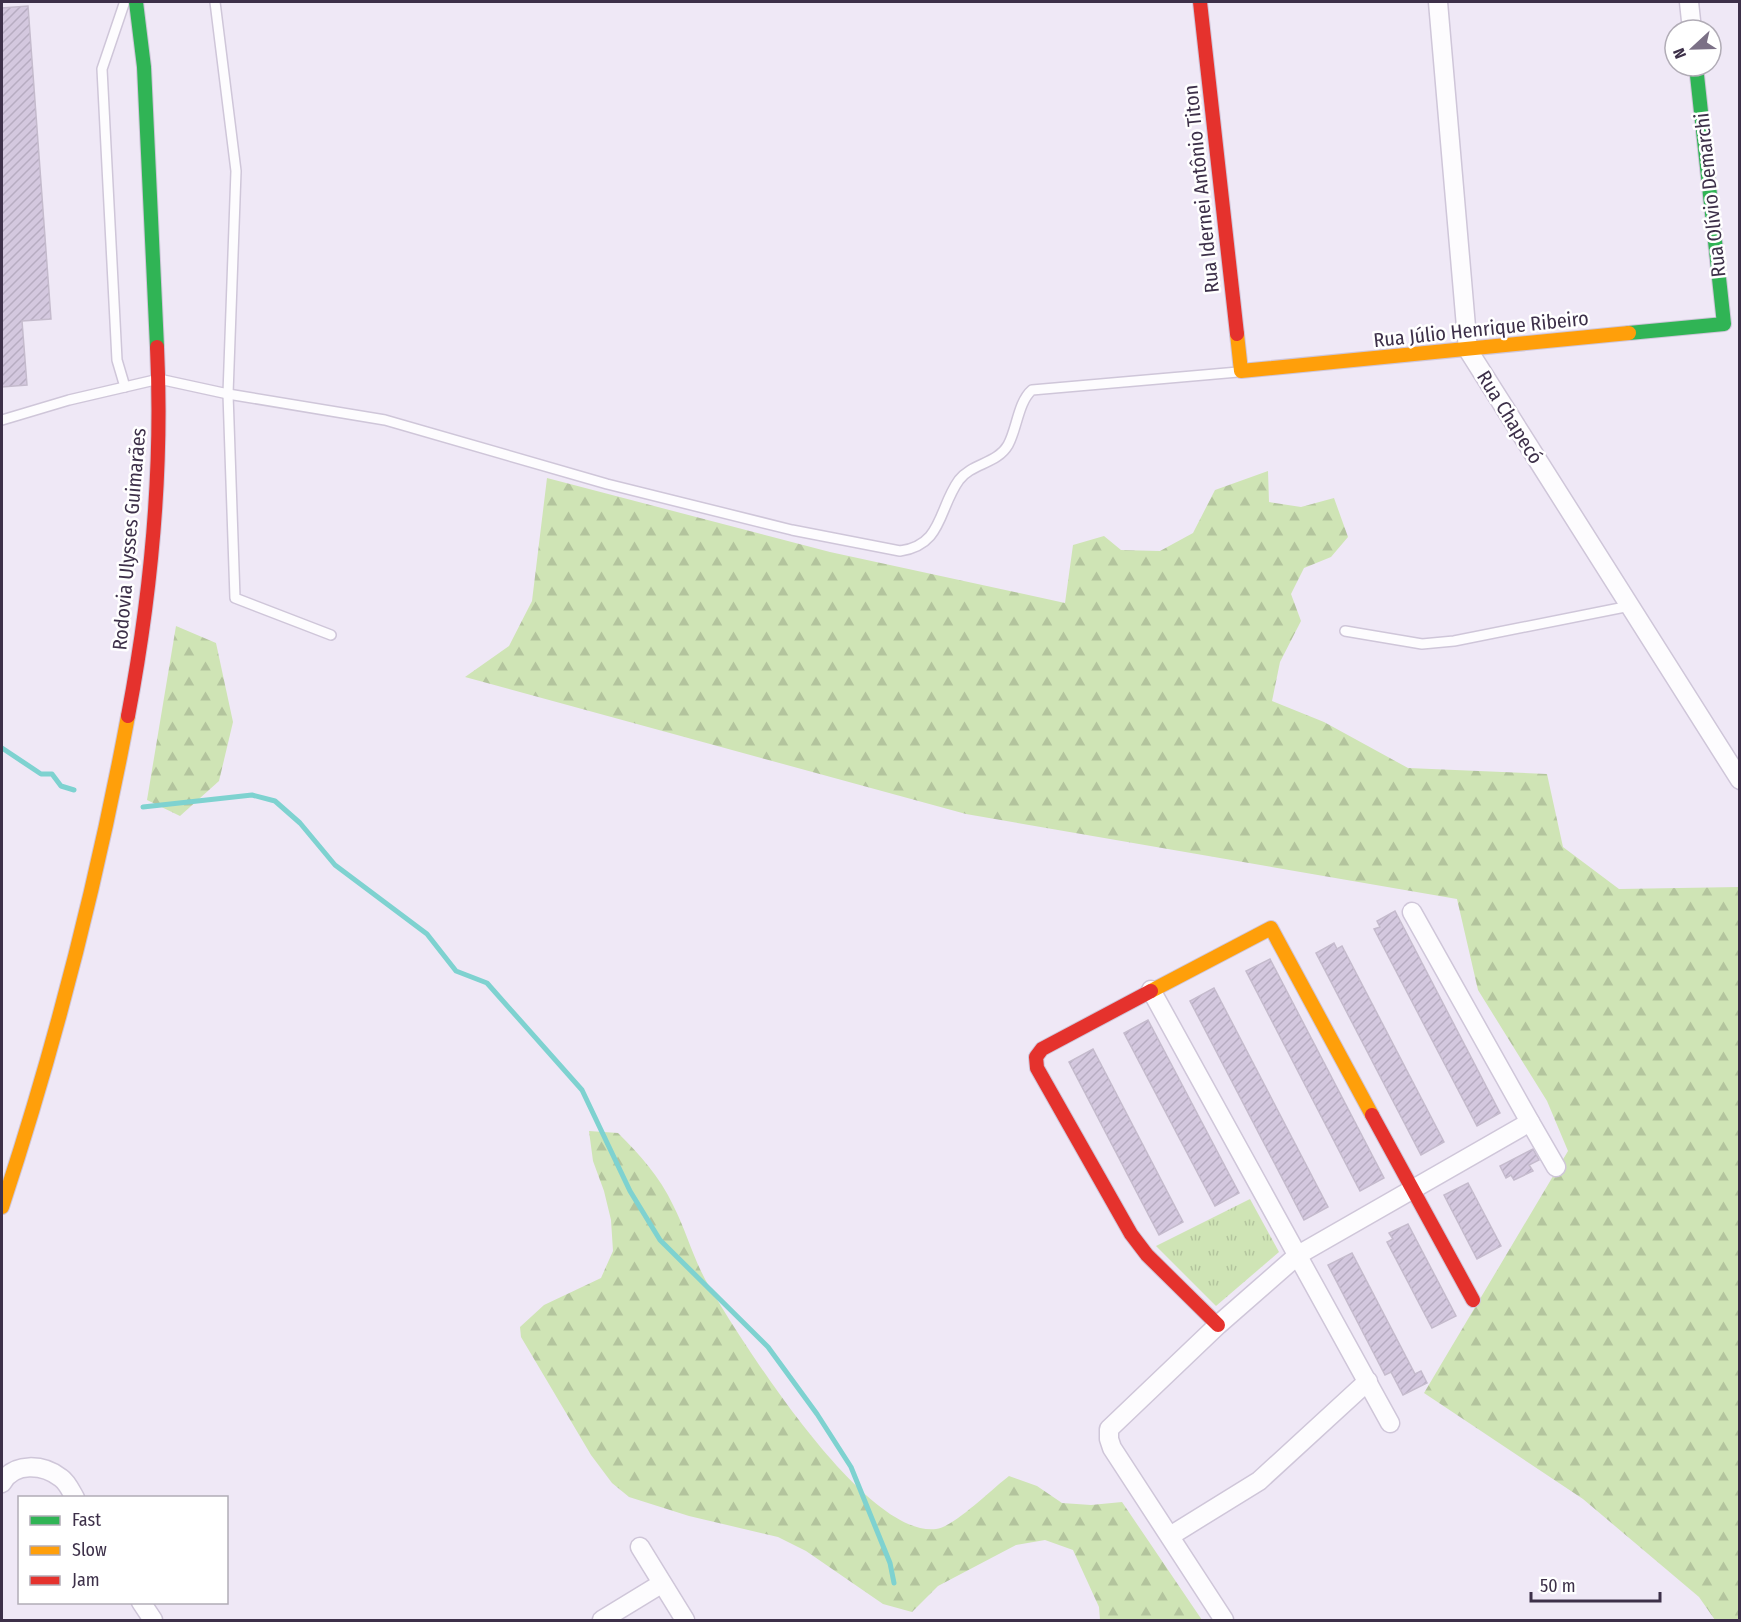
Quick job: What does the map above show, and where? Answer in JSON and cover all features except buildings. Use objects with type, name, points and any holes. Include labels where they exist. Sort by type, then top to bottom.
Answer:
[{"type":"main road","name":"Rodovia Ulysses Guimarães","points":[[2,1207],[30,1119],[108,821],[144,630],[158,473],[159,379],[144,67],[136,2]]},
{"type":"main road","name":"Rua Idernei Antônio Titon","points":[[1200,2],[1240,371]]},
{"type":"main road","name":"Rua Olívio Demarchi","points":[[1697,78],[1724,324]]},
{"type":"main road","name":"Rua Júlio Henrique Ribeiro","points":[[1240,371],[1724,324]]},
{"type":"main road","points":[[1218,1325],[1147,1255],[1131,1234],[1037,1068],[1036,1057],[1042,1048],[1270,928],[1473,1299]]},
{"type":"street","name":"Rua Chapecó","points":[[1438,2],[1468,350],[1740,780]]},
{"type":"street","points":[[1689,2],[1691,18]]},
{"type":"street","points":[[1413,912],[1556,1167]]},
{"type":"street","points":[[1151,990],[1390,1422]]},
{"type":"street","points":[[1224,1620],[1112,1448],[1109,1429],[1218,1325],[1298,1255],[1530,1122]]},
{"type":"street","points":[[1170,1536],[1259,1481],[1368,1381]]},
{"type":"street","points":[[2,1483],[5,1477],[18,1469],[38,1466],[62,1478],[74,1496]]},
{"type":"street","points":[[640,1547],[661,1584],[686,1620]]},
{"type":"street","points":[[602,1620],[661,1584]]},
{"type":"street","points":[[142,1604],[153,1620]]},
{"type":"lane","points":[[125,2],[102,69],[117,360],[125,387]]},
{"type":"lane","points":[[215,2],[236,171],[228,394],[235,598],[331,635]]},
{"type":"lane","points":[[2,420],[69,400],[159,379],[228,394],[385,420],[497,455],[607,484],[792,530],[900,551],[912,549],[926,542],[959,480],[975,466],[1001,453],[1008,445],[1032,390],[1240,371]]},
{"type":"lane","points":[[1345,632],[1422,644],[1454,641],[1630,606]]},
{"type":"green space","points":[[1268,471],[1269,502],[1301,507],[1334,498],[1348,537],[1331,557],[1304,568],[1291,594],[1301,621],[1280,662],[1272,701],[1324,722],[1408,768],[1547,774],[1563,847],[1619,889],[1739,887],[1739,1620],[1715,1620],[1699,1597],[1583,1499],[1424,1393],[1568,1151],[1547,1101],[1478,990],[1457,899],[966,814],[465,677],[509,646],[532,601],[547,478],[830,552],[1065,603],[1073,545],[1104,536],[1121,550],[1160,551],[1193,533],[1215,490]]},
{"type":"green space","points":[[176,626],[216,643],[233,722],[219,781],[180,816],[147,800]]},
{"type":"green space","points":[[589,1131],[618,1133],[649,1167],[673,1205],[704,1278],[749,1350],[809,1432],[842,1471],[875,1503],[907,1523],[936,1529],[944,1527],[963,1515],[1009,1476],[1037,1486],[1062,1503],[1091,1505],[1122,1502],[1202,1620],[1100,1620],[1099,1607],[1073,1550],[1045,1540],[1016,1545],[938,1586],[912,1612],[883,1604],[806,1551],[778,1537],[689,1516],[629,1497],[612,1483],[591,1455],[521,1337],[520,1327],[544,1305],[601,1278],[613,1251],[611,1220],[593,1161]]},
{"type":"green space","points":[[1250,1199],[1279,1252],[1216,1306],[1156,1246]]},
{"type":"waterway","points":[[2,748],[41,774],[52,774],[61,786],[74,790]]},
{"type":"waterway","points":[[143,807],[252,795],[275,801],[300,823],[335,865],[427,934],[456,971],[487,983],[582,1090],[630,1191],[660,1240],[768,1347],[817,1414],[851,1467],[890,1563],[894,1583]]},
{"type":"traffic: fast","points":[[136,2],[144,67],[157,347]]},
{"type":"traffic: fast","points":[[1629,333],[1724,324],[1697,78]]},
{"type":"traffic: slow","points":[[1237,334],[1241,371],[1629,333]]},
{"type":"traffic: slow","points":[[2,1207],[40,1086],[73,963],[103,840],[128,716]]},
{"type":"traffic: slow","points":[[1151,991],[1271,928],[1372,1115]]},
{"type":"traffic: jam","points":[[1200,2],[1237,334]]},
{"type":"traffic: jam","points":[[128,716],[149,579],[157,486],[157,347]]},
{"type":"traffic: jam","points":[[1151,991],[1042,1049],[1036,1057],[1037,1068],[1131,1234],[1147,1255],[1218,1325]]},
{"type":"traffic: jam","points":[[1372,1115],[1473,1300]]}]
